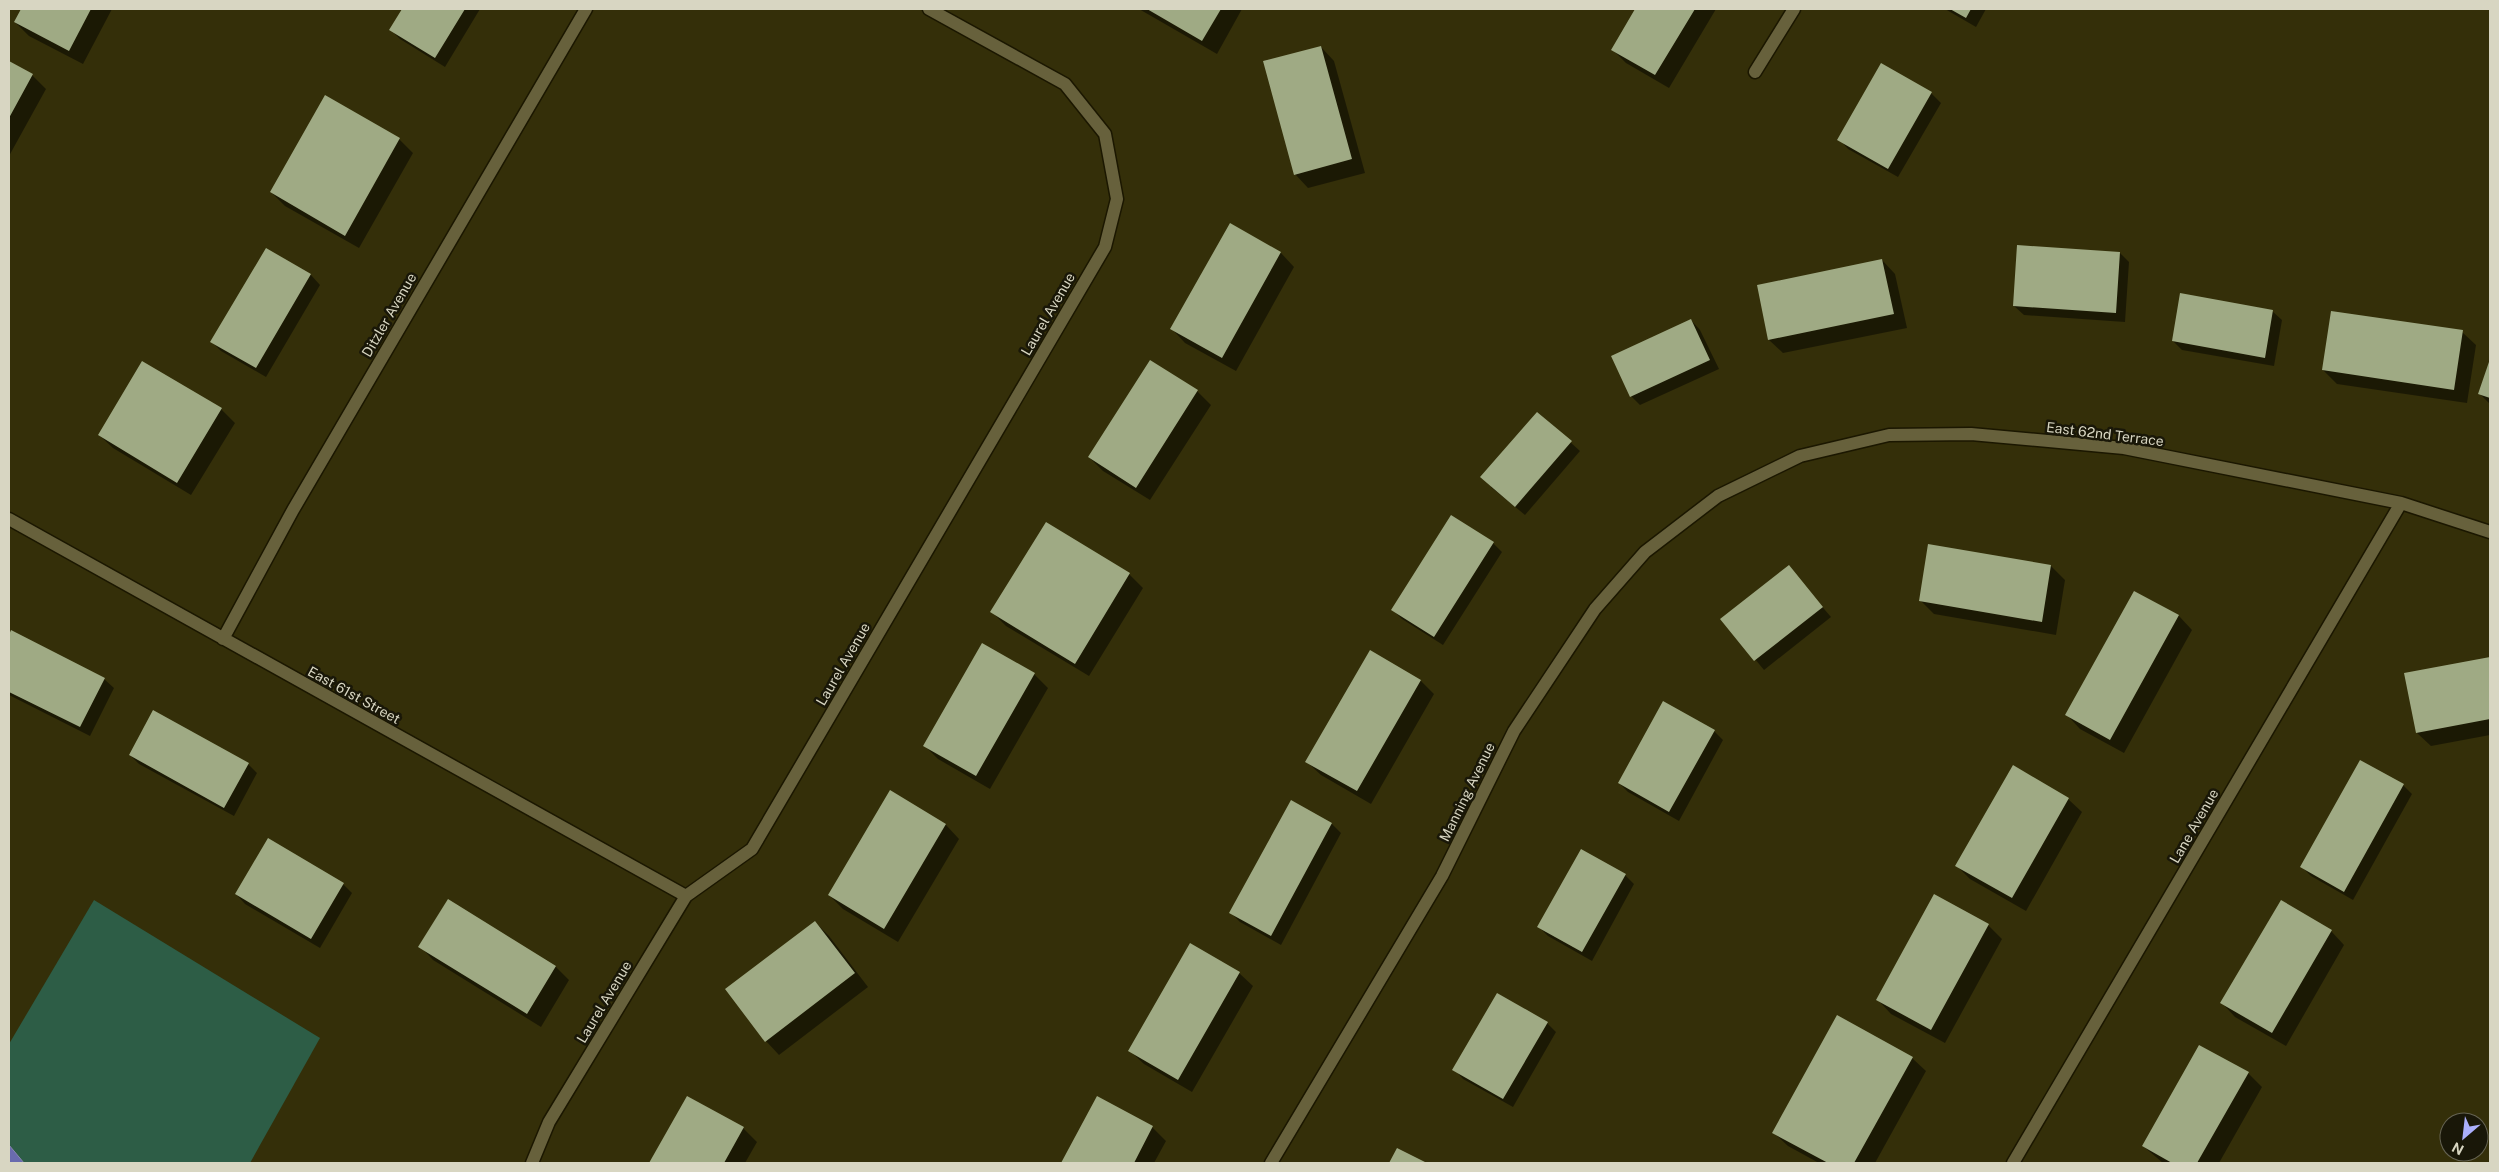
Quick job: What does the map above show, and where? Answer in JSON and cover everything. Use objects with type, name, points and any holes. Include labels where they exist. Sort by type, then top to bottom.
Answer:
[{"type":"street","name":"Ditzler Avenue","points":[[223,639],[292,510],[586,9]]},
{"type":"street","name":"Laurel Avenue","points":[[532,1163],[549,1122],[686,896],[752,849],[1105,246],[1117,199],[1105,134],[1065,84],[929,9]]},
{"type":"street","points":[[1755,72],[1794,9]]},
{"type":"street","name":"East 62nd Terrace","points":[[1746,482],[1800,456],[1889,435],[1971,434],[2124,448],[2402,503],[2490,532]]},
{"type":"street","name":"Manning Avenue","points":[[1271,1163],[1442,876],[1514,731],[1595,609],[1645,552],[1718,496],[1746,482]]},
{"type":"street","name":"Lane Avenue","points":[[2013,1163],[2402,503]]},
{"type":"street","name":"East 61st Street","points":[[9,519],[686,896]]},
{"type":"green space","points":[[94,900],[320,1038],[250,1163],[24,1163],[9,1145],[9,1044]]},
{"type":"water","points":[[9,1145],[24,1163],[9,1163]]},
{"type":"building","points":[[21,9],[91,9],[69,51],[14,22]]},
{"type":"building","points":[[402,9],[465,9],[435,58],[389,30]]},
{"type":"building","points":[[1147,9],[1221,9],[1202,41]]},
{"type":"building","points":[[1635,9],[1695,9],[1655,75],[1611,50]]},
{"type":"building","points":[[1950,9],[1971,9],[1966,18]]},
{"type":"building","points":[[1321,46],[1352,159],[1294,175],[1263,61]]},
{"type":"building","points":[[9,61],[33,74],[9,118]]},
{"type":"building","points":[[1881,63],[1932,92],[1888,169],[1837,140]]},
{"type":"building","points":[[325,95],[400,138],[345,236],[270,192]]},
{"type":"building","points":[[1230,223],[1281,252],[1222,358],[1170,329]]},
{"type":"building","points":[[2017,245],[2120,252],[2116,313],[2013,306]]},
{"type":"building","points":[[266,248],[311,274],[256,368],[210,342]]},
{"type":"building","points":[[1882,259],[1894,314],[1768,340],[1757,285]]},
{"type":"building","points":[[2180,293],[2273,310],[2265,358],[2172,341]]},
{"type":"building","points":[[2331,311],[2463,330],[2454,390],[2322,370]]},
{"type":"building","points":[[1691,319],[1710,360],[1630,397],[1611,356]]},
{"type":"building","points":[[2490,359],[2490,398],[2478,394]]},
{"type":"building","points":[[1150,360],[1198,390],[1136,488],[1088,457]]},
{"type":"building","points":[[142,361],[222,408],[177,483],[98,435]]},
{"type":"building","points":[[1537,412],[1572,441],[1515,507],[1480,477]]},
{"type":"building","points":[[1451,515],[1494,542],[1434,637],[1391,610]]},
{"type":"building","points":[[1046,522],[1130,573],[1075,664],[990,612]]},
{"type":"building","points":[[1928,544],[2051,565],[2042,622],[1919,601]]},
{"type":"building","points":[[1789,565],[1823,607],[1754,661],[1720,619]]},
{"type":"building","points":[[2134,591],[2179,615],[2110,740],[2065,715]]},
{"type":"building","points":[[11,630],[105,678],[80,727],[9,692],[9,635]]},
{"type":"building","points":[[982,643],[1035,673],[976,776],[923,746]]},
{"type":"building","points":[[1370,650],[1421,680],[1357,791],[1305,762]]},
{"type":"building","points":[[2490,657],[2490,719],[2416,733],[2404,673]]},
{"type":"building","points":[[1663,701],[1715,730],[1669,812],[1618,783]]},
{"type":"building","points":[[153,710],[249,763],[224,808],[129,755]]},
{"type":"building","points":[[2360,760],[2404,784],[2344,892],[2300,867]]},
{"type":"building","points":[[2013,765],[2069,798],[2012,898],[1955,866]]},
{"type":"building","points":[[890,790],[946,824],[884,929],[828,895]]},
{"type":"building","points":[[1291,800],[1332,823],[1271,936],[1229,913]]},
{"type":"building","points":[[268,838],[344,883],[311,939],[235,894]]},
{"type":"building","points":[[1581,849],[1626,874],[1582,952],[1537,927]]},
{"type":"building","points":[[1934,894],[1989,924],[1931,1030],[1876,1000]]},
{"type":"building","points":[[448,899],[556,966],[527,1014],[418,947]]},
{"type":"building","points":[[2281,900],[2332,930],[2272,1033],[2220,1003]]},
{"type":"building","points":[[815,921],[855,973],[765,1042],[725,989]]},
{"type":"building","points":[[1190,943],[1240,972],[1178,1080],[1128,1051]]},
{"type":"building","points":[[1497,993],[1548,1022],[1503,1099],[1452,1070]]},
{"type":"building","points":[[1837,1015],[1913,1057],[1854,1163],[1828,1163],[1772,1133]]},
{"type":"building","points":[[2199,1045],[2249,1072],[2197,1163],[2172,1163],[2142,1146]]},
{"type":"building","points":[[687,1096],[744,1127],[724,1163],[649,1163]]},
{"type":"building","points":[[1097,1096],[1153,1126],[1134,1163],[1061,1163]]},
{"type":"building","points":[[1397,1148],[1427,1163],[1389,1163]]}]
